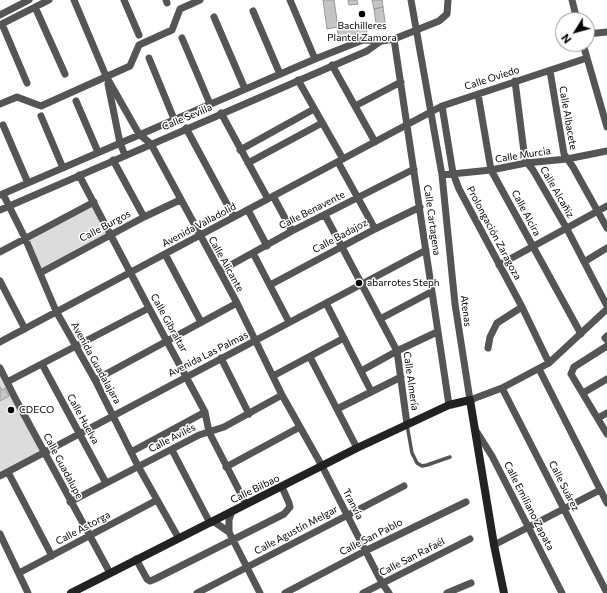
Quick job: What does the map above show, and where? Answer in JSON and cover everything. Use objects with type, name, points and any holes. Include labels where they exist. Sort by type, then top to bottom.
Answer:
[{"type":"street","points":[[0,15],[29,0]]},
{"type":"street","points":[[27,83],[1,25],[49,0]]},
{"type":"street","name":"Calle Alicante","points":[[74,0],[106,76],[139,134],[151,144],[199,236],[237,303],[282,394],[322,466]]},
{"type":"street","points":[[124,0],[139,35]]},
{"type":"street","points":[[0,104],[16,97],[41,106],[130,66],[140,45],[172,30],[180,9],[200,0]]},
{"type":"street","points":[[290,0],[315,59]]},
{"type":"street","points":[[411,0],[416,31]]},
{"type":"street","name":"Calle Sevilla","points":[[2,194],[270,78],[363,40],[382,41],[394,39],[416,31],[444,18],[449,9],[448,0]]},
{"type":"street","points":[[572,0],[575,12]]},
{"type":"street","points":[[35,7],[64,74]]},
{"type":"street","points":[[253,11],[280,74]]},
{"type":"street","points":[[214,17],[245,89]]},
{"type":"street","name":"Atenas","points":[[416,31],[442,175],[455,304],[470,400],[494,545],[505,593]]},
{"type":"street","points":[[595,33],[607,32]]},
{"type":"street","points":[[182,38],[210,104]]},
{"type":"street","name":"Calle Cartagena","points":[[394,39],[449,405]]},
{"type":"street","name":"Calle Sevilla","points":[[0,210],[186,128],[367,51],[382,41]]},
{"type":"street","points":[[585,52],[607,127]]},
{"type":"street","points":[[149,58],[174,119]]},
{"type":"street","name":"Calle Oviedo","points":[[408,125],[442,106],[586,58]]},
{"type":"street","points":[[332,65],[375,142]]},
{"type":"street","name":"Calle Albacete","points":[[550,71],[562,151],[573,167],[607,228]]},
{"type":"street","name":"Calle Alicante","points":[[106,76],[120,143],[125,155]]},
{"type":"street","points":[[270,78],[274,90]]},
{"type":"street","points":[[298,80],[341,160],[374,229]]},
{"type":"street","name":"Calle Alcañiz","points":[[515,81],[526,163],[533,170],[567,229],[607,307]]},
{"type":"street","points":[[355,106],[401,82]]},
{"type":"street","name":"Calle Alcira","points":[[478,94],[491,170],[581,334]]},
{"type":"street","points":[[76,101],[98,152]]},
{"type":"street","name":"Prolongación Zaragoza","points":[[442,106],[453,174],[459,189],[522,307],[549,363]]},
{"type":"street","points":[[240,150],[314,109]]},
{"type":"street","points":[[221,113],[240,150],[292,231]]},
{"type":"street","points":[[41,116],[63,168]]},
{"type":"street","points":[[248,163],[322,123]]},
{"type":"street","points":[[3,125],[28,183]]},
{"type":"street","name":"Avenida Valladolid","points":[[0,342],[408,125]]},
{"type":"street","points":[[186,128],[234,217]]},
{"type":"street","name":"Calle Murcia","points":[[442,175],[491,170],[526,163],[567,159],[607,151]]},
{"type":"street","points":[[113,160],[144,217]]},
{"type":"street","name":"Calle Benavente","points":[[220,271],[292,231],[414,169]]},
{"type":"street","name":"Calle Gibraltar","points":[[79,175],[149,308],[187,376],[205,412],[209,432],[246,504]]},
{"type":"street","name":"Avenida Guadalajara","points":[[2,194],[25,238],[56,311],[95,380],[138,466],[178,537]]},
{"type":"street","name":"Calle Burgos","points":[[40,272],[144,217],[180,200]]},
{"type":"street","points":[[0,252],[94,202]]},
{"type":"street","points":[[499,265],[607,206]]},
{"type":"street","name":"Calle Badajoz","points":[[270,285],[374,229],[420,207]]},
{"type":"street","points":[[248,210],[267,246]]},
{"type":"street","name":"Calle Almería","points":[[325,215],[397,351],[407,424]]},
{"type":"street","points":[[584,262],[607,248]]},
{"type":"street","name":"Avenida Las Palmas","points":[[0,476],[426,250]]},
{"type":"street","points":[[253,253],[289,322]]},
{"type":"street","points":[[165,254],[201,322]]},
{"type":"street","points":[[0,281],[24,329]]},
{"type":"street","points":[[380,319],[432,292]]},
{"type":"street","points":[[95,380],[237,303]]},
{"type":"street","points":[[326,303],[371,391]]},
{"type":"street","points":[[488,348],[490,337],[497,323],[522,307]]},
{"type":"street","points":[[470,400],[502,388],[549,363],[581,334],[607,307]]},
{"type":"street","points":[[7,382],[77,347],[149,308]]},
{"type":"street","points":[[362,371],[397,351],[438,332]]},
{"type":"street","points":[[607,336],[605,338],[607,340]]},
{"type":"street","points":[[273,376],[344,338]]},
{"type":"street","points":[[607,346],[574,367],[571,374],[607,434]]},
{"type":"street","points":[[310,357],[357,448]]},
{"type":"street","points":[[221,358],[249,414]]},
{"type":"street","name":"Calle Huelva","points":[[42,364],[106,482]]},
{"type":"street","name":"Calle Guadalupe","points":[[0,368],[88,536],[110,573]]},
{"type":"street","points":[[539,369],[607,502]]},
{"type":"street","points":[[337,409],[401,377]]},
{"type":"street","points":[[583,393],[607,379]]},
{"type":"street","name":"Calle Suárez","points":[[502,388],[607,593]]},
{"type":"street","name":"Calle Avilés","points":[[70,502],[199,435],[224,427],[282,394]]},
{"type":"street","name":"Calle Bilbao","points":[[71,593],[178,537],[212,522],[357,448],[449,405],[470,400]]},
{"type":"street","points":[[132,452],[205,412]]},
{"type":"street","points":[[598,418],[607,413]]},
{"type":"street","points":[[226,467],[300,427]]},
{"type":"street","name":"Calle Emiliano Zapata","points":[[475,429],[492,456],[562,593]]},
{"type":"street","points":[[172,450],[212,522],[229,532]]},
{"type":"street","name":"Tranvía","points":[[322,466],[365,551],[389,593]]},
{"type":"street","points":[[8,472],[52,556]]},
{"type":"street","name":"Calle Agustín Melgar","points":[[197,593],[404,486]]},
{"type":"street","points":[[136,559],[147,579],[150,581],[275,519],[287,511],[290,507],[289,500],[282,487]]},
{"type":"street","points":[[494,545],[600,490]]},
{"type":"street","name":"Calle Astorga","points":[[19,573],[157,500]]},
{"type":"street","name":"Calle San Pablo","points":[[286,593],[365,551],[466,502]]},
{"type":"street","points":[[232,511],[229,520],[229,532],[260,593]]},
{"type":"street","points":[[0,535],[28,593]]},
{"type":"street","name":"Calle San Rafaél","points":[[363,593],[470,539]]},
{"type":"street","points":[[447,593],[471,583]]},
{"type":"lane","points":[[407,424],[412,453],[417,463],[422,466],[450,457]]},
{"type":"shaded area","points":[[94,202],[111,234],[40,273],[25,238]]},
{"type":"shaded area","name":"CDECO","points":[[0,367],[44,452],[0,476]]},
{"type":"building","points":[[323,0],[334,0],[338,27],[327,29]]},
{"type":"building","points":[[348,0],[357,0],[358,4],[349,5]]},
{"type":"building","points":[[372,0],[382,0],[383,7],[374,9]]},
{"type":"building","points":[[383,7],[386,29],[377,30],[374,9]]},
{"type":"building","points":[[365,23],[367,33],[339,38],[337,28]]},
{"type":"building","points":[[0,387],[2,390],[5,388],[9,396],[0,401]]},
{"type":"place","name":"Bachilleres Plantel Zamora","points":[[362,14]]},
{"type":"place","name":"abarrotes Steph","points":[[359,283]]},
{"type":"place","name":"CDECO","points":[[11,410]]}]
